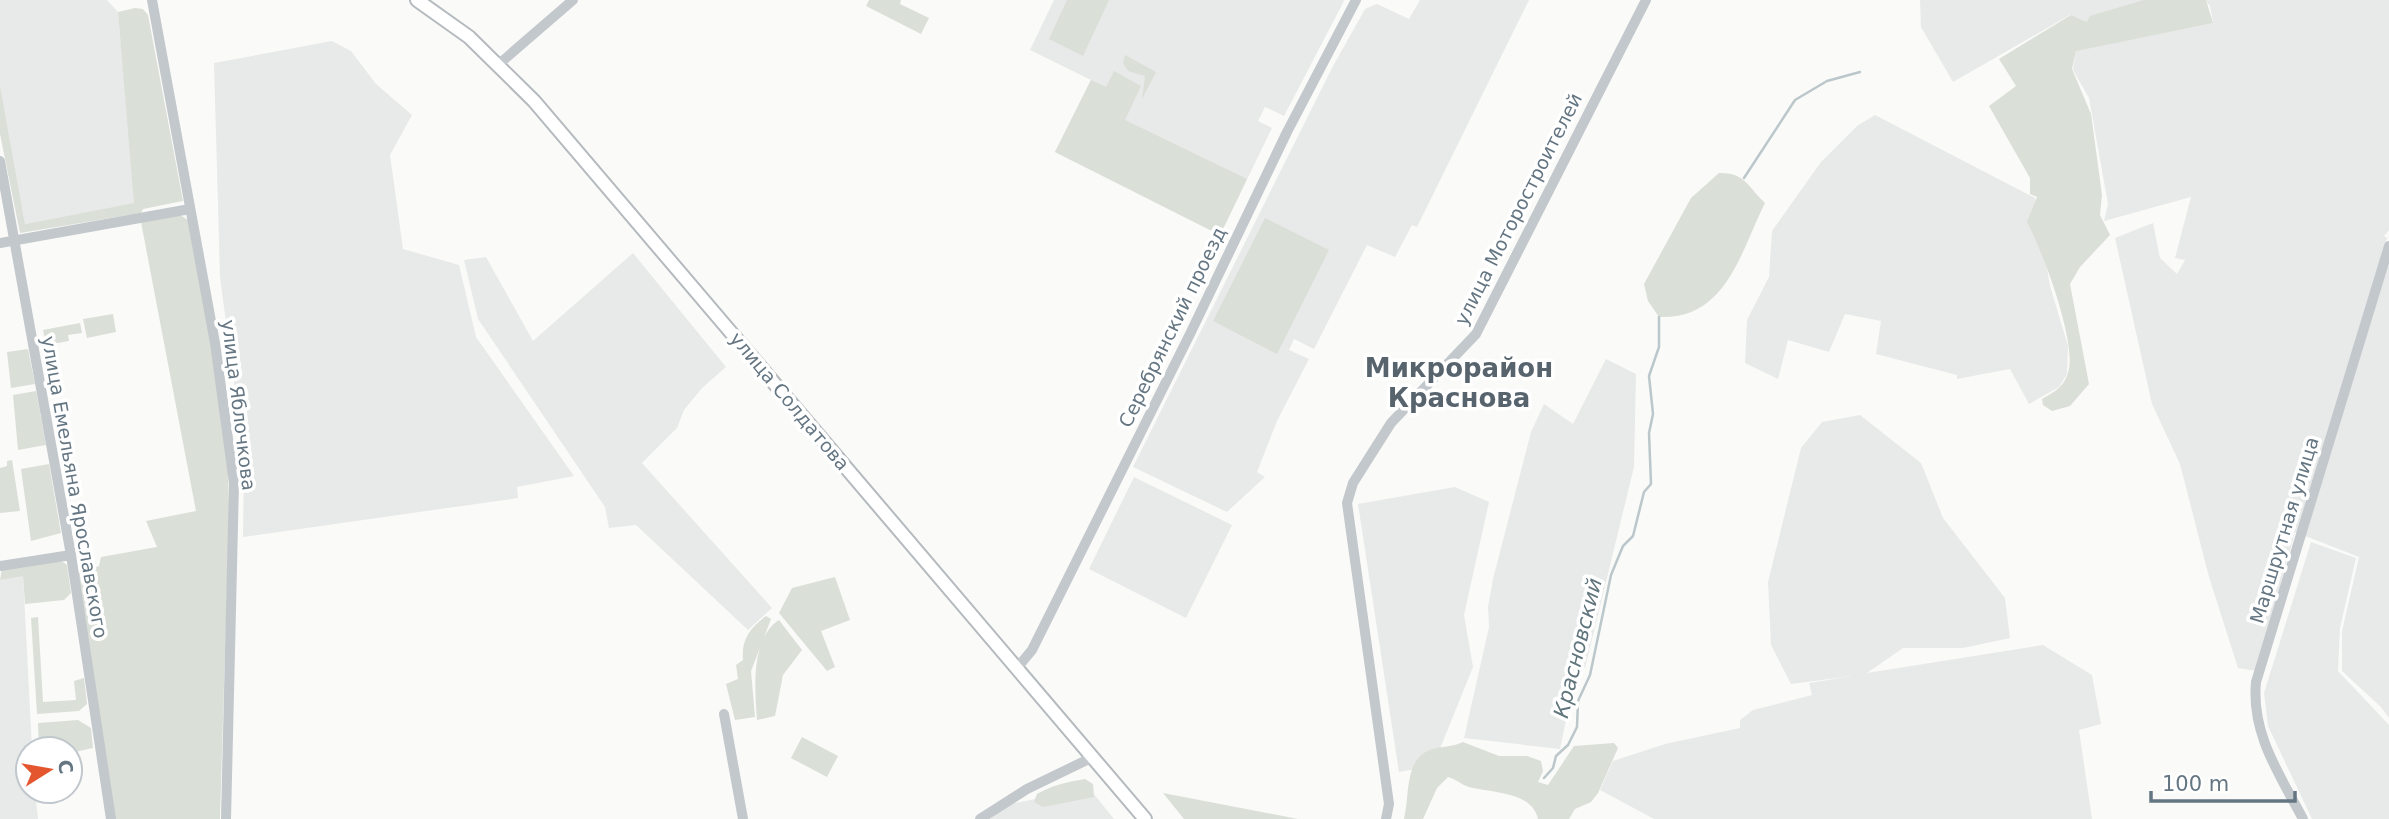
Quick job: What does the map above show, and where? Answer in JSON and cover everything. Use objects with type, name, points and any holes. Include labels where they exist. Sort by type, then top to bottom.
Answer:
[{"type":"main road","name":"улица Солдатова","points":[[417,0],[469,37],[499,64],[574,147],[1145,819]]},
{"type":"street","name":"улица Яблочкова","points":[[152,0],[223,389],[234,483],[226,819]]},
{"type":"street","points":[[499,64],[573,0]]},
{"type":"street","name":"Серебрянский проезд","points":[[1017,668],[1032,650],[1191,334],[1287,132],[1356,0]]},
{"type":"street","name":"улица Моторостроителей","points":[[1386,819],[1389,804],[1347,503],[1353,483],[1391,423],[1476,334],[1646,0]]},
{"type":"street","name":"улица Емельяна Ярославского","points":[[0,161],[71,555],[111,819]]},
{"type":"street","points":[[0,243],[190,209]]},
{"type":"street","name":"Маршрутная улица","points":[[2303,819],[2260,736],[2255,712],[2256,682],[2389,246]]},
{"type":"street","points":[[0,566],[71,555]]},
{"type":"street","points":[[723,714],[743,819]]},
{"type":"street","points":[[980,819],[1027,789],[1093,757]]},
{"type":"shaded area","points":[[0,0],[107,0],[118,12],[135,203],[25,224],[0,85]]},
{"type":"shaded area","points":[[869,0],[901,0],[900,4],[929,18],[921,34],[866,6]]},
{"type":"shaded area","points":[[1054,0],[1344,1],[1284,116],[1265,107],[1258,121],[1272,128],[1222,231],[1218,234],[1055,152],[1091,80],[1030,50]]},
{"type":"shaded area","points":[[1067,0],[1109,0],[1083,56],[1049,39]]},
{"type":"shaded area","points":[[1420,0],[1529,0],[1417,227],[1412,225],[1395,257],[1367,245],[1314,349],[1294,339],[1289,350],[1309,359],[1277,421],[1257,472],[1265,477],[1227,512],[1133,467],[1332,68],[1365,9],[1377,4],[1409,19]]},
{"type":"shaded area","points":[[1920,0],[2159,0],[2088,22],[2070,15],[1953,82],[1921,27]]},
{"type":"shaded area","points":[[2144,0],[2206,0],[2213,23],[2076,51],[2072,69],[2091,114],[2102,195],[2100,215],[2110,235],[2080,267],[2070,284],[2089,384],[2070,406],[2052,411],[2043,405],[2042,399],[2058,389],[2066,378],[2070,360],[2068,341],[2057,297],[2027,222],[2037,197],[2030,194],[2030,178],[1989,106],[2016,86],[1999,59],[2071,15],[2087,22],[2090,16]]},
{"type":"shaded area","points":[[2205,0],[2389,0],[2389,230],[2384,236],[2387,238],[2338,402],[2389,253],[2389,718],[2381,707],[2342,671],[2342,631],[2359,557],[2295,532],[2257,671],[2238,668],[2209,577],[2180,464],[2152,404],[2115,238],[2153,223],[2160,258],[2177,274],[2185,260],[2175,258],[2191,197],[2104,221],[2108,204],[2089,98],[2073,70],[2076,50],[2213,23],[2210,6]]},
{"type":"shaded area","points":[[143,9],[148,15],[183,201],[143,209],[141,213],[20,233],[0,134],[0,85],[25,224],[134,203],[118,12]]},
{"type":"shaded area","points":[[332,41],[351,51],[376,84],[412,115],[390,155],[403,249],[459,265],[476,337],[574,476],[517,487],[518,498],[243,537],[244,458],[220,277],[214,63]]},
{"type":"shaded area","points":[[1125,55],[1156,72],[1142,99],[1145,76],[1128,71],[1123,63]]},
{"type":"shaded area","points":[[1114,71],[1141,86],[1125,120],[1247,179],[1222,231],[1218,234],[1055,152],[1091,80],[1106,87]]},
{"type":"shaded area","points":[[1875,115],[2035,198],[2050,286],[2068,346],[2067,374],[2059,387],[2029,404],[2010,369],[1957,379],[1957,375],[1876,354],[1881,321],[1845,314],[1829,352],[1788,340],[1778,379],[1745,363],[1747,320],[1769,277],[1772,231],[1821,162],[1857,126]]},
{"type":"shaded area","points":[[1719,173],[1741,178],[1765,203],[1739,261],[1716,295],[1701,307],[1682,315],[1659,317],[1648,301],[1644,284],[1691,198]]},
{"type":"shaded area","points":[[180,215],[188,220],[211,344],[228,465],[229,520],[220,819],[115,819],[78,573],[99,566],[101,557],[157,547],[146,521],[196,511],[141,222]]},
{"type":"shaded area","points":[[1265,218],[1329,250],[1277,354],[1213,321]]},
{"type":"shaded area","points":[[633,253],[726,367],[702,388],[684,410],[677,428],[642,463],[772,608],[748,630],[636,525],[609,528],[605,507],[478,319],[464,260],[486,257],[533,341]]},
{"type":"shaded area","points":[[113,314],[116,332],[87,338],[83,319]]},
{"type":"shaded area","points":[[80,323],[82,333],[68,335],[69,341],[46,345],[43,330]]},
{"type":"shaded area","points":[[28,349],[35,384],[11,388],[7,352]]},
{"type":"shaded area","points":[[1606,359],[1636,374],[1634,467],[1585,668],[1577,667],[1560,749],[1464,738],[1489,627],[1488,607],[1493,579],[1531,432],[1544,404],[1573,424]]},
{"type":"shaded area","points":[[36,391],[46,445],[18,450],[13,395]]},
{"type":"shaded area","points":[[1860,415],[1921,463],[1943,518],[2005,598],[2010,638],[1963,648],[1903,648],[1867,673],[2043,645],[2092,675],[2101,724],[2079,730],[2092,819],[1654,819],[1600,790],[1613,761],[1665,744],[1740,728],[1740,720],[1753,710],[1812,695],[1809,683],[1852,676],[1791,684],[1771,645],[1768,582],[1801,448],[1822,422]]},
{"type":"shaded area","points":[[12,460],[20,511],[0,513],[0,468],[7,466],[7,461]]},
{"type":"shaded area","points":[[49,464],[61,533],[31,541],[21,469]]},
{"type":"shaded area","points":[[1134,477],[1232,525],[1186,618],[1089,569]]},
{"type":"shaded area","points":[[1455,487],[1489,502],[1464,615],[1473,667],[1433,766],[1399,772],[1358,504]]},
{"type":"shaded area","points":[[2311,542],[2356,558],[2340,628],[2338,671],[2389,725],[2389,819],[2312,819],[2268,726],[2264,693]]},
{"type":"shaded area","points":[[60,560],[67,565],[71,593],[64,600],[25,604],[23,576],[0,580],[2,569]]},
{"type":"shaded area","points":[[23,575],[31,735],[14,735],[14,805],[36,805],[38,819],[0,819],[0,580]]},
{"type":"shaded area","points":[[835,577],[850,620],[821,631],[835,667],[827,671],[779,613],[792,588]]},
{"type":"shaded area","points":[[766,616],[771,619],[751,671],[755,717],[735,720],[726,684],[738,679],[736,665],[743,660],[745,640],[755,625]]},
{"type":"shaded area","points":[[38,617],[43,702],[76,700],[74,681],[84,678],[87,704],[79,711],[37,714],[31,618]]},
{"type":"shaded area","points":[[779,620],[802,650],[783,675],[775,716],[757,720],[755,680],[759,652],[763,639]]},
{"type":"shaded area","points":[[78,720],[91,728],[93,748],[84,750],[84,735],[38,735],[38,723]]},
{"type":"shaded area","points":[[802,737],[838,756],[827,777],[791,758]]},
{"type":"shaded area","points":[[1463,742],[1499,756],[1527,756],[1541,761],[1543,771],[1538,782],[1548,785],[1574,746],[1614,743],[1618,748],[1598,793],[1591,802],[1575,809],[1569,819],[1538,819],[1528,803],[1519,798],[1469,787],[1448,777],[1437,788],[1423,819],[1404,819],[1409,779],[1416,762],[1430,750]]},
{"type":"shaded area","points":[[1085,779],[1093,784],[1094,797],[1043,807],[1034,802],[1037,794],[1043,791]]},
{"type":"shaded area","points":[[1089,788],[1114,819],[990,819],[1006,805]]},
{"type":"shaded area","points":[[1163,793],[1298,819],[1184,819]]},
{"type":"waterway","points":[[1744,178],[1795,100],[1827,81],[1860,72]]},
{"type":"waterway","name":"Красновский","points":[[1544,778],[1553,768],[1556,756],[1568,745],[1577,727],[1578,701],[1590,675],[1611,575],[1623,546],[1633,536],[1644,492],[1651,484],[1649,433],[1653,414],[1649,376],[1659,347],[1659,317]]},
{"type":"district","name":"Микрорайон Краснова","points":[[1459,383]]}]
